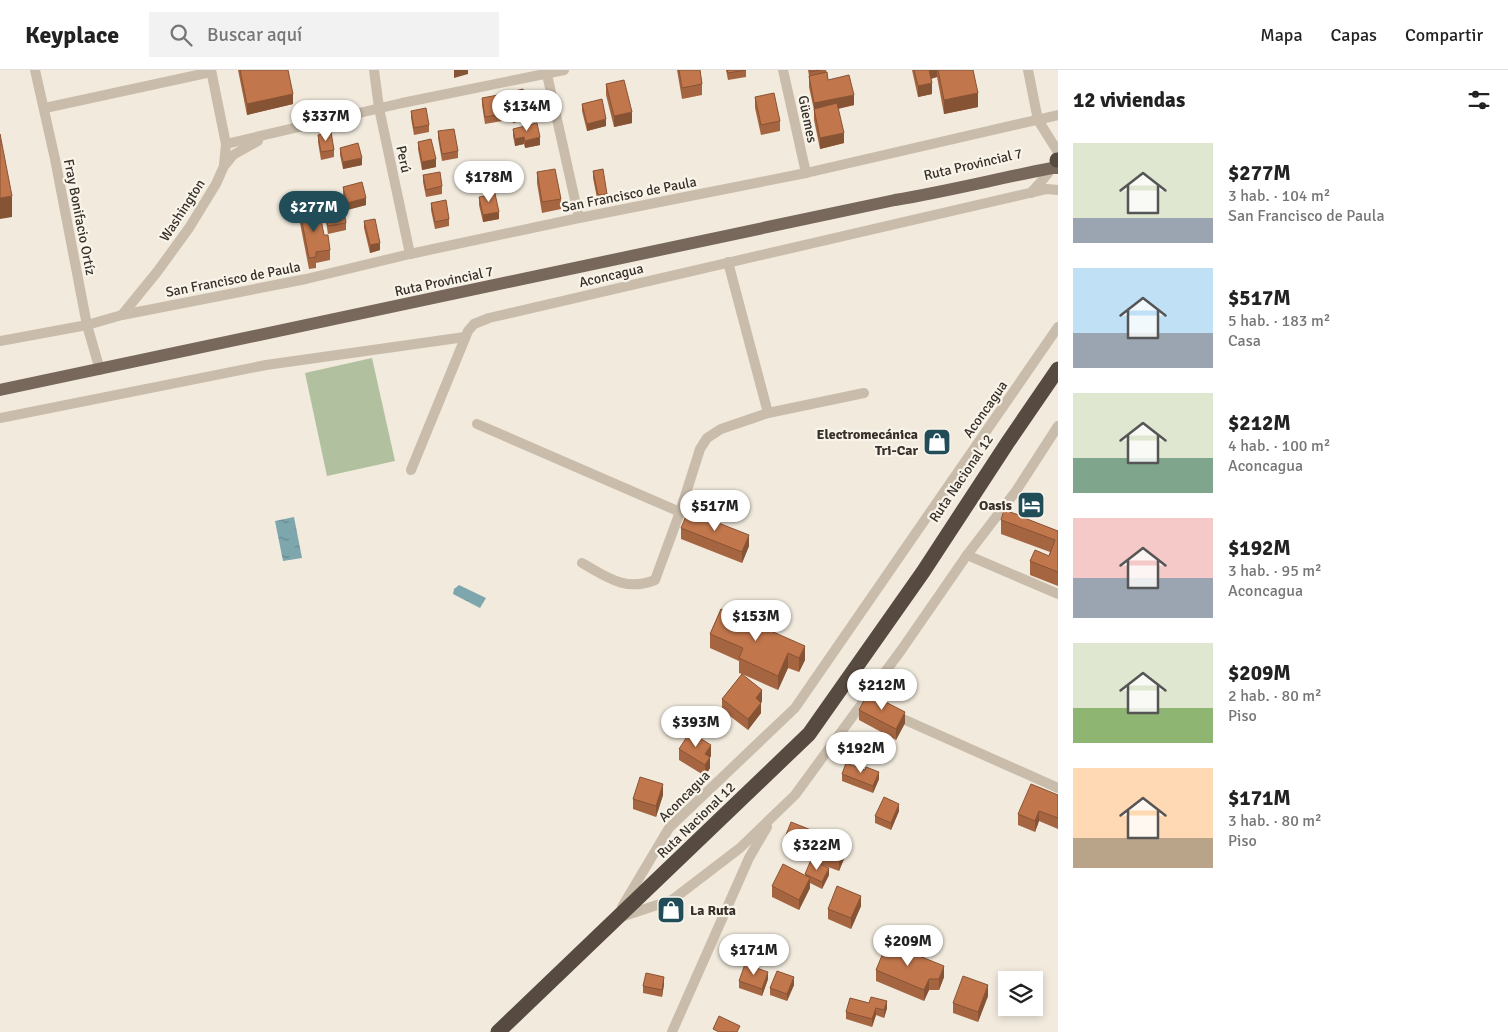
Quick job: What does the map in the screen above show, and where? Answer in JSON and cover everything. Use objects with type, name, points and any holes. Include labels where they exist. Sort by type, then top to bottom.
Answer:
[{"type":"highway","name":"Ruta Nacional 12","points":[[894,613],[900,598],[1058,363]]},
{"type":"highway","name":"Ruta Nacional 12","points":[[498,1032],[542,992],[809,734],[894,613],[1058,370]]},
{"type":"main road","name":"Ruta Provincial 7","points":[[0,390],[895,200],[931,188],[1057,163]]},
{"type":"street","name":"Fray Bonifacio Ortíz","points":[[35,70],[45,108],[87,324],[100,370]]},
{"type":"street","name":"Perú","points":[[374,70],[379,108],[410,254]]},
{"type":"street","points":[[226,144],[379,108],[546,72],[564,70]]},
{"type":"street","name":"Güemes","points":[[783,70],[806,173]]},
{"type":"street","points":[[1028,70],[1038,120],[1058,152],[1057,163],[1031,193]]},
{"type":"street","points":[[45,108],[211,71],[226,144],[224,166]]},
{"type":"street","points":[[546,72],[579,218]]},
{"type":"street","name":"San Francisco de Paula","points":[[0,342],[122,315],[306,279],[410,254],[579,218],[806,173],[1058,115]]},
{"type":"street","name":"Washington","points":[[122,315],[189,228],[216,184],[224,166],[233,155],[274,134]]},
{"type":"street","name":"Aconcagua","points":[[410,470],[465,337],[474,324],[489,318],[728,262],[1047,189],[1058,190]]},
{"type":"street","points":[[728,262],[768,413]]},
{"type":"street","name":"Aconcagua","points":[[616,919],[669,828],[795,708],[1058,327]]},
{"type":"street","points":[[0,418],[266,365],[465,337]]},
{"type":"street","points":[[582,563],[619,584],[644,584],[655,580],[680,512],[700,449],[707,438],[721,429],[768,413],[864,393]]},
{"type":"street","points":[[477,424],[680,512]]},
{"type":"street","points":[[616,919],[672,900],[740,848],[795,795],[872,705],[967,556],[1016,492],[1058,426]]},
{"type":"street","points":[[967,556],[1058,594]]},
{"type":"street","points":[[872,705],[1058,788]]},
{"type":"street","points":[[672,1032],[749,858],[774,815]]},
{"type":"green space","points":[[372,358],[395,461],[327,476],[305,373]]},
{"type":"water","points":[[294,517],[302,558],[283,561],[275,521]]},
{"type":"water","points":[[459,585],[486,598],[480,608],[453,594],[454,589]]},
{"type":"building","points":[[240,70],[288,70],[293,94],[247,104]]},
{"type":"building","points":[[679,70],[700,70],[702,84],[682,88]]},
{"type":"building","points":[[727,70],[746,70],[728,73]]},
{"type":"building","points":[[914,70],[929,70],[932,83],[918,86]]},
{"type":"building","points":[[938,70],[973,70],[978,93],[944,100]]},
{"type":"building","points":[[827,72],[828,80],[849,75],[854,95],[814,103],[809,76]]},
{"type":"building","points":[[624,80],[632,112],[614,116],[606,84]]},
{"type":"building","points":[[523,89],[529,112],[513,116],[507,93]]},
{"type":"building","points":[[774,93],[780,121],[761,125],[755,97]]},
{"type":"building","points":[[498,95],[502,114],[485,117],[482,98]]},
{"type":"building","points":[[602,99],[606,119],[587,124],[582,104]]},
{"type":"building","points":[[837,103],[844,133],[820,138],[814,109]]},
{"type":"building","points":[[426,108],[429,125],[414,128],[411,111]]},
{"type":"building","points":[[537,123],[540,137],[525,141],[524,137],[515,139],[513,129]]},
{"type":"building","points":[[454,129],[458,151],[442,154],[438,131]]},
{"type":"building","points":[[331,132],[334,150],[321,152],[318,135]]},
{"type":"building","points":[[0,134],[12,196],[0,198]]},
{"type":"building","points":[[431,139],[436,159],[422,162],[418,142]]},
{"type":"building","points":[[358,143],[362,158],[343,162],[340,148]]},
{"type":"building","points":[[555,169],[561,199],[542,202],[537,172]]},
{"type":"building","points":[[603,169],[607,194],[598,195],[593,171]]},
{"type":"building","points":[[440,172],[442,186],[426,190],[423,175]]},
{"type":"building","points":[[362,182],[366,198],[347,203],[343,187]]},
{"type":"building","points":[[494,189],[499,212],[483,215],[479,197],[486,196],[485,191]]},
{"type":"building","points":[[446,200],[449,219],[435,222],[431,203]]},
{"type":"building","points":[[343,205],[346,223],[328,226],[325,209]]},
{"type":"building","points":[[319,209],[324,235],[328,235],[330,250],[316,252],[316,257],[309,258],[300,212]]},
{"type":"building","points":[[375,219],[380,243],[370,245],[364,221]]},
{"type":"building","points":[[1027,494],[1030,496],[1022,517],[1058,531],[1058,572],[1030,561],[1035,550],[1049,556],[1055,540],[1001,520],[1004,510],[1019,515]]},
{"type":"building","points":[[688,511],[749,535],[742,552],[681,528]]},
{"type":"building","points":[[721,609],[805,646],[799,658],[788,653],[778,676],[739,658],[743,648],[710,634]]},
{"type":"building","points":[[742,674],[762,690],[756,698],[761,703],[748,719],[722,699]]},
{"type":"building","points":[[868,693],[905,712],[896,729],[859,710]]},
{"type":"building","points":[[690,732],[711,745],[705,754],[710,757],[705,765],[679,749]]},
{"type":"building","points":[[846,763],[865,770],[866,767],[879,772],[873,786],[842,774]]},
{"type":"building","points":[[640,777],[663,784],[656,806],[633,799]]},
{"type":"building","points":[[1031,784],[1058,795],[1058,818],[1039,811],[1035,821],[1018,814]]},
{"type":"building","points":[[884,797],[899,804],[891,823],[875,816]]},
{"type":"building","points":[[791,822],[846,844],[839,861],[784,840]]},
{"type":"building","points":[[811,860],[829,868],[822,882],[805,874]]},
{"type":"building","points":[[783,864],[810,878],[799,900],[772,886]]},
{"type":"building","points":[[837,886],[861,896],[851,918],[828,909]]},
{"type":"building","points":[[887,943],[944,966],[939,979],[929,979],[924,990],[876,970]]},
{"type":"building","points":[[745,964],[768,972],[762,989],[739,981]]},
{"type":"building","points":[[777,971],[794,977],[787,994],[770,988]]},
{"type":"building","points":[[646,973],[664,977],[662,990],[643,986]]},
{"type":"building","points":[[963,976],[988,985],[978,1012],[953,1003]]},
{"type":"building","points":[[871,997],[887,1001],[884,1010],[876,1008],[872,1019],[846,1012],[850,998],[869,1003]]},
{"type":"building","points":[[719,1016],[740,1026],[737,1032],[719,1032],[713,1029]]},
{"type":"place","name":"Electromecánica Tri-Car","points":[[937,442]]},
{"type":"place","name":"Oasis","points":[[1031,505]]},
{"type":"place","name":"La Ruta","points":[[671,910]]}]
